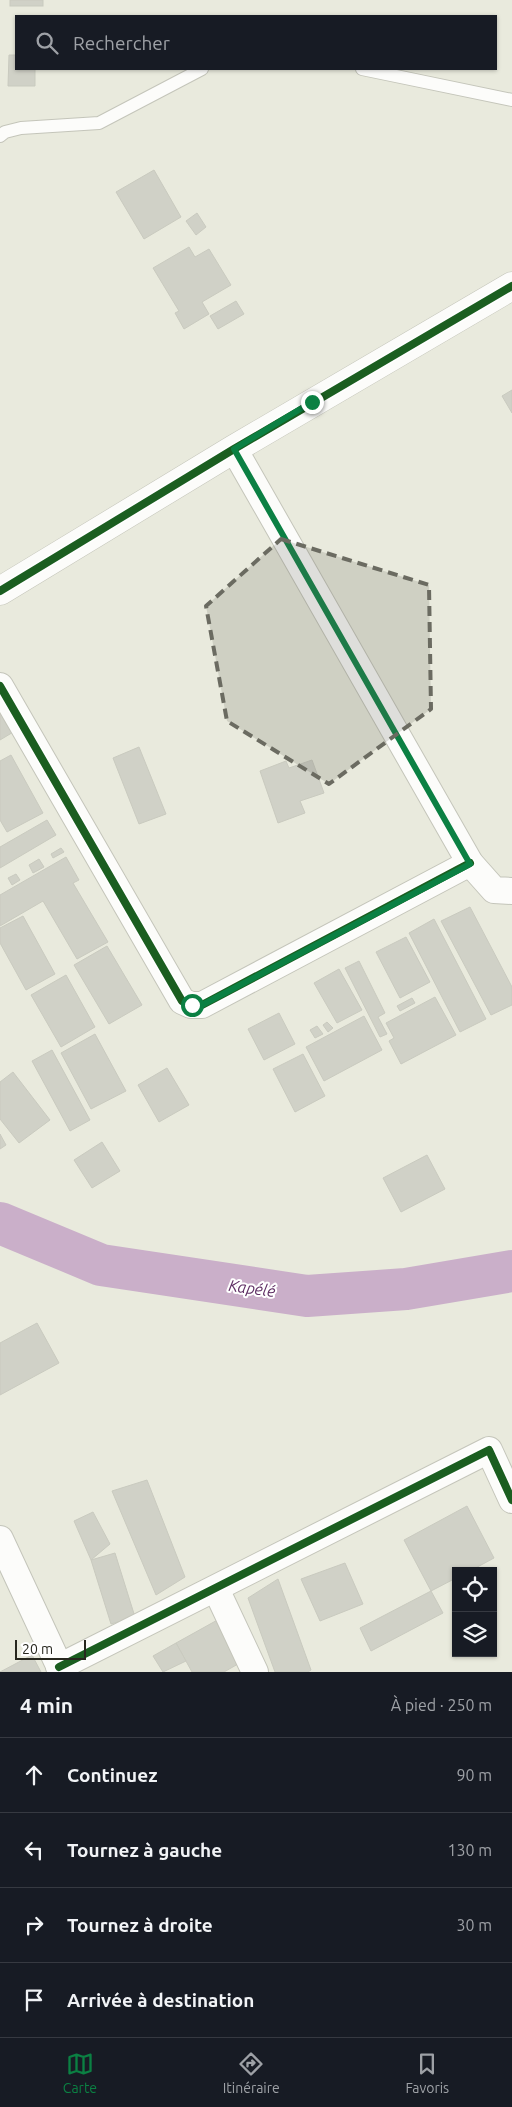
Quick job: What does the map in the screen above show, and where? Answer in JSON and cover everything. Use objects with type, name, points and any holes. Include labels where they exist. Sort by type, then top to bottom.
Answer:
[{"type":"street","points":[[0,592],[234,449],[512,286]]},
{"type":"street","points":[[234,449],[470,864],[494,890],[512,891]]},
{"type":"street","points":[[0,686],[182,1001],[192,1005],[202,1005],[470,864]]},
{"type":"street","points":[[0,1539],[60,1670],[488,1450],[512,1500]]},
{"type":"street","points":[[216,1589],[255,1672]]},
{"type":"lane","points":[[0,136],[5,132],[21,128],[98,123],[200,70]]},
{"type":"lane","points":[[367,70],[512,100]]},
{"type":"highlighted area","points":[[281,539],[429,585],[431,709],[329,784],[227,721],[206,606]]},
{"type":"building","points":[[10,0],[43,0],[43,6],[10,6]]},
{"type":"building","points":[[9,55],[15,55],[15,70],[35,70],[35,86],[8,86]]},
{"type":"building","points":[[154,170],[181,217],[144,239],[116,192]]},
{"type":"building","points":[[197,213],[206,227],[196,235],[186,221]]},
{"type":"building","points":[[189,247],[195,257],[209,249],[231,285],[202,302],[209,314],[184,329],[175,313],[179,311],[153,268]]},
{"type":"building","points":[[236,301],[244,314],[218,329],[210,316]]},
{"type":"building","points":[[512,390],[512,413],[502,396]]},
{"type":"building","points":[[0,702],[15,731],[0,740]]},
{"type":"building","points":[[139,747],[166,814],[139,824],[113,758]]},
{"type":"building","points":[[11,755],[43,813],[7,832],[0,820],[0,761]]},
{"type":"building","points":[[312,760],[324,793],[300,801],[305,813],[278,823],[260,771],[286,761],[289,768]]},
{"type":"building","points":[[47,820],[56,835],[0,868],[0,847]]},
{"type":"building","points":[[61,848],[64,852],[53,858],[51,854]]},
{"type":"building","points":[[66,857],[79,880],[73,883],[108,942],[77,959],[43,901],[0,926],[0,895]]},
{"type":"building","points":[[39,859],[44,867],[33,873],[29,865]]},
{"type":"building","points":[[16,874],[20,880],[12,885],[8,878]]},
{"type":"building","points":[[470,907],[512,987],[512,1005],[491,1015],[441,921]]},
{"type":"building","points":[[23,916],[55,974],[26,990],[0,943],[0,928]]},
{"type":"building","points":[[434,919],[486,1019],[460,1032],[409,933]]},
{"type":"building","points":[[406,937],[430,982],[400,998],[376,952]]},
{"type":"building","points":[[107,946],[142,1005],[109,1024],[74,965]]},
{"type":"building","points":[[359,961],[385,1013],[378,1017],[387,1034],[380,1037],[345,968]]},
{"type":"building","points":[[339,969],[362,1010],[337,1023],[314,983]]},
{"type":"building","points":[[66,975],[95,1027],[61,1047],[31,995]]},
{"type":"building","points":[[435,997],[456,1035],[401,1064],[389,1041],[394,1038],[386,1023]]},
{"type":"building","points":[[412,998],[415,1003],[400,1011],[397,1006]]},
{"type":"building","points":[[279,1013],[295,1044],[264,1060],[248,1029]]},
{"type":"building","points":[[364,1016],[382,1050],[324,1081],[306,1047]]},
{"type":"building","points":[[327,1022],[333,1028],[328,1032],[323,1025]]},
{"type":"building","points":[[317,1026],[323,1034],[315,1038],[310,1030]]},
{"type":"building","points":[[95,1034],[126,1091],[91,1109],[61,1053]]},
{"type":"building","points":[[52,1050],[90,1120],[70,1131],[32,1061]]},
{"type":"building","points":[[303,1054],[325,1096],[295,1112],[273,1069]]},
{"type":"building","points":[[167,1068],[189,1105],[159,1122],[138,1085]]},
{"type":"building","points":[[13,1072],[50,1120],[19,1143],[0,1119],[0,1082]]},
{"type":"building","points":[[0,1134],[6,1145],[0,1149]]},
{"type":"building","points":[[102,1142],[120,1171],[92,1188],[74,1160]]},
{"type":"building","points":[[427,1155],[445,1189],[401,1212],[383,1178]]},
{"type":"building","points":[[37,1323],[59,1363],[0,1395],[0,1343]]},
{"type":"building","points":[[147,1480],[185,1577],[156,1595],[112,1491]]},
{"type":"building","points":[[467,1506],[494,1558],[477,1567],[452,1567],[452,1580],[431,1591],[404,1540]]},
{"type":"building","points":[[93,1512],[110,1544],[91,1560],[74,1521]]},
{"type":"building","points":[[115,1553],[135,1617],[111,1624],[91,1560]]},
{"type":"building","points":[[345,1563],[363,1604],[320,1621],[301,1579]]},
{"type":"building","points":[[278,1579],[311,1670],[308,1672],[275,1672],[248,1598]]},
{"type":"building","points":[[431,1591],[443,1613],[371,1651],[360,1628]]},
{"type":"building","points":[[221,1618],[245,1660],[224,1672],[192,1672],[176,1643]]},
{"type":"building","points":[[176,1643],[186,1661],[163,1672],[153,1656]]},
{"type":"building","points":[[32,1655],[41,1672],[0,1672]]},
{"type":"waterway","name":"Kapélé","points":[[0,1223],[101,1265],[307,1296],[406,1289],[512,1271]]},
{"type":"cycle path","points":[[0,591],[234,449],[512,286]]},
{"type":"cycle path","points":[[0,686],[182,1001],[191,1005],[202,1005],[470,863]]},
{"type":"cycle path","points":[[59,1667],[489,1450],[512,1500]]},
{"type":"route","points":[[192,1005],[202,1005],[470,864],[234,449],[312,402]]}]
